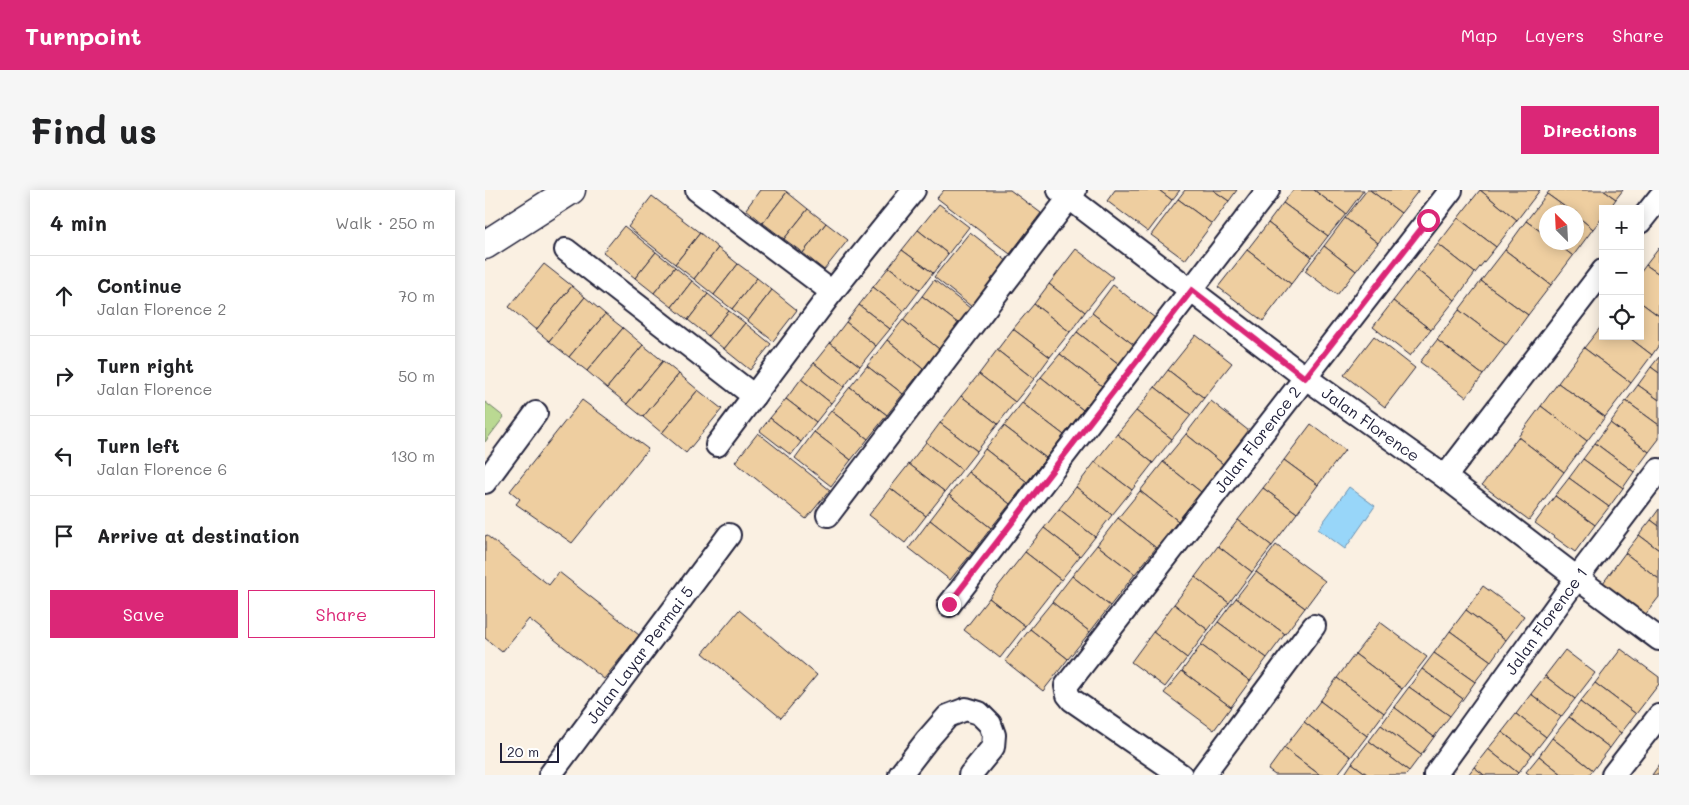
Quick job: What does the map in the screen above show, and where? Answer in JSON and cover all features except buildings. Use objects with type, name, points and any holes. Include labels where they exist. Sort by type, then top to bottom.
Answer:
[{"type":"street","points":[[485,245],[571,190]]},
{"type":"street","points":[[697,190],[832,292]]},
{"type":"street","points":[[717,444],[832,292],[914,190]]},
{"type":"street","points":[[949,604],[1268,190]]},
{"type":"street","name":"Jalan Florence 2","points":[[1181,775],[1072,700],[1066,690],[1069,683],[1451,190]]},
{"type":"street","points":[[828,515],[1068,193]]},
{"type":"street","name":"Jalan Florence","points":[[1068,193],[1305,378],[1445,477],[1659,639]]},
{"type":"street","points":[[1644,217],[1659,198]]},
{"type":"street","points":[[566,250],[754,396]]},
{"type":"street","points":[[1445,477],[1599,276]]},
{"type":"street","points":[[485,482],[536,413]]},
{"type":"street","name":"Jalan Florence 1","points":[[1435,775],[1577,578],[1659,470]]},
{"type":"street","name":"Jalan Layar Permai 5","points":[[550,775],[729,534]]},
{"type":"street","points":[[1203,775],[1314,626]]},
{"type":"street","points":[[901,775],[948,716],[966,709],[979,713],[990,724],[994,735],[993,747],[970,775]]},
{"type":"street","points":[[1613,775],[1659,716]]},
{"type":"green space","points":[[485,402],[504,417],[485,442]]},
{"type":"water","points":[[1349,487],[1375,506],[1345,549],[1318,529]]},
{"type":"route","points":[[949,604],[1192,290],[1305,378],[1428,220]]}]
